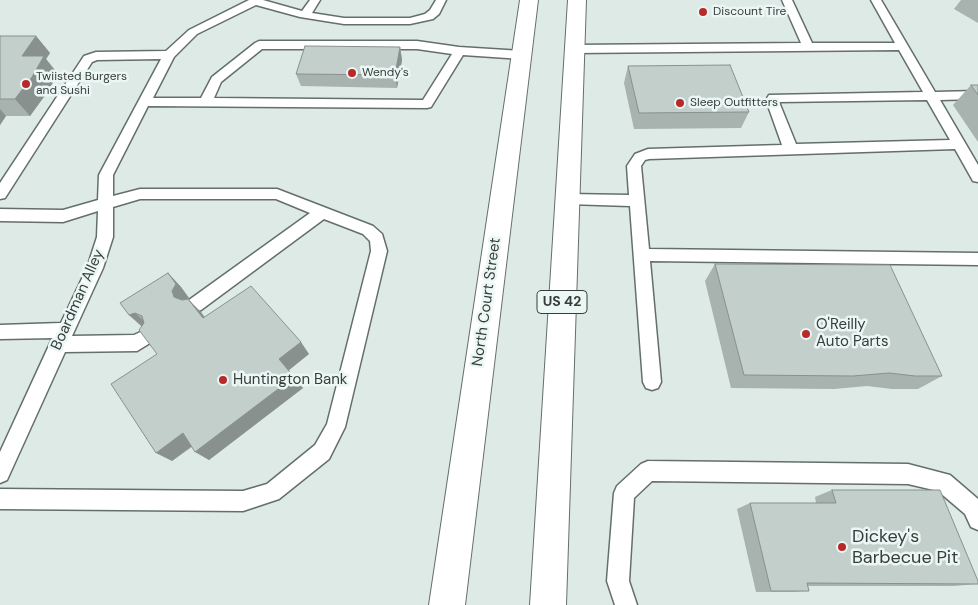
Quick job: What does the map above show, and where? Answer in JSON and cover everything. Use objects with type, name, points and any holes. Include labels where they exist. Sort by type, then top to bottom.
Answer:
[{"type":"main road","name":"North Court Street","points":[[447,605],[529,0]]},
{"type":"main road","name":"US 42","points":[[548,605],[576,0]]},
{"type":"lane","points":[[305,15],[315,0]]},
{"type":"lane","points":[[256,1],[305,15],[344,21],[410,21],[429,17],[436,12],[441,0]]},
{"type":"lane","points":[[787,0],[808,47]]},
{"type":"lane","points":[[876,0],[978,177]]},
{"type":"lane","name":"Boardman Alley","points":[[0,473],[95,268],[105,237],[106,175],[169,54],[193,32],[256,1]]},
{"type":"lane","points":[[206,102],[216,80],[259,45],[417,45],[459,51],[522,55]]},
{"type":"lane","points":[[574,49],[903,46]]},
{"type":"lane","points":[[144,102],[427,104],[459,51]]},
{"type":"lane","points":[[0,194],[88,59],[96,56],[169,54]]},
{"type":"lane","points":[[791,150],[772,100],[773,98],[978,95]]},
{"type":"lane","points":[[652,382],[634,166],[640,157],[648,154],[959,144]]},
{"type":"lane","points":[[0,215],[63,216],[140,194],[277,194],[368,230],[377,238],[379,251],[336,427],[322,452],[272,492],[243,501],[0,499]]},
{"type":"lane","points":[[567,199],[638,201]]},
{"type":"lane","points":[[195,305],[322,212]]},
{"type":"lane","points":[[642,255],[978,259]]},
{"type":"lane","points":[[0,332],[137,343],[149,335]]},
{"type":"lane","points":[[626,605],[618,581],[624,493],[648,471],[908,474],[943,482],[972,507],[978,520]]},
{"type":"building","points":[[0,36],[36,36],[22,56],[44,56],[32,77],[15,99],[0,99]]},
{"type":"building","points":[[305,46],[400,47],[395,75],[296,74]]},
{"type":"building","points":[[730,65],[749,112],[639,113],[628,66]]},
{"type":"building","points":[[971,85],[978,85],[978,95]]},
{"type":"building","name":"O'Reilly Auto Parts","points":[[715,264],[890,265],[942,376],[915,376],[889,373],[853,376],[744,375]]},
{"type":"building","name":"Huntington Bank","points":[[168,273],[176,284],[172,291],[174,297],[182,300],[188,299],[203,318],[251,286],[301,342],[279,359],[294,377],[195,452],[183,433],[156,453],[111,384],[157,354],[139,330],[144,323],[142,316],[135,313],[129,315],[120,303]]},
{"type":"building","name":"Dickey's Barbecue Pit","points":[[832,490],[940,490],[978,584],[807,583],[809,591],[771,591],[750,503],[836,503]]},
{"type":"place","name":"Discount Tire","points":[[703,12]]},
{"type":"place","name":"Wendy's","points":[[352,73]]},
{"type":"place","name":"Twiisted Burgers and Sushi","points":[[26,84]]},
{"type":"place","name":"Sleep Outfitters","points":[[680,103]]},
{"type":"place","name":"O'Reilly Auto Parts","points":[[806,334]]},
{"type":"place","name":"Huntington Bank","points":[[223,380]]},
{"type":"place","name":"Dickey's Barbecue Pit","points":[[842,547]]}]
